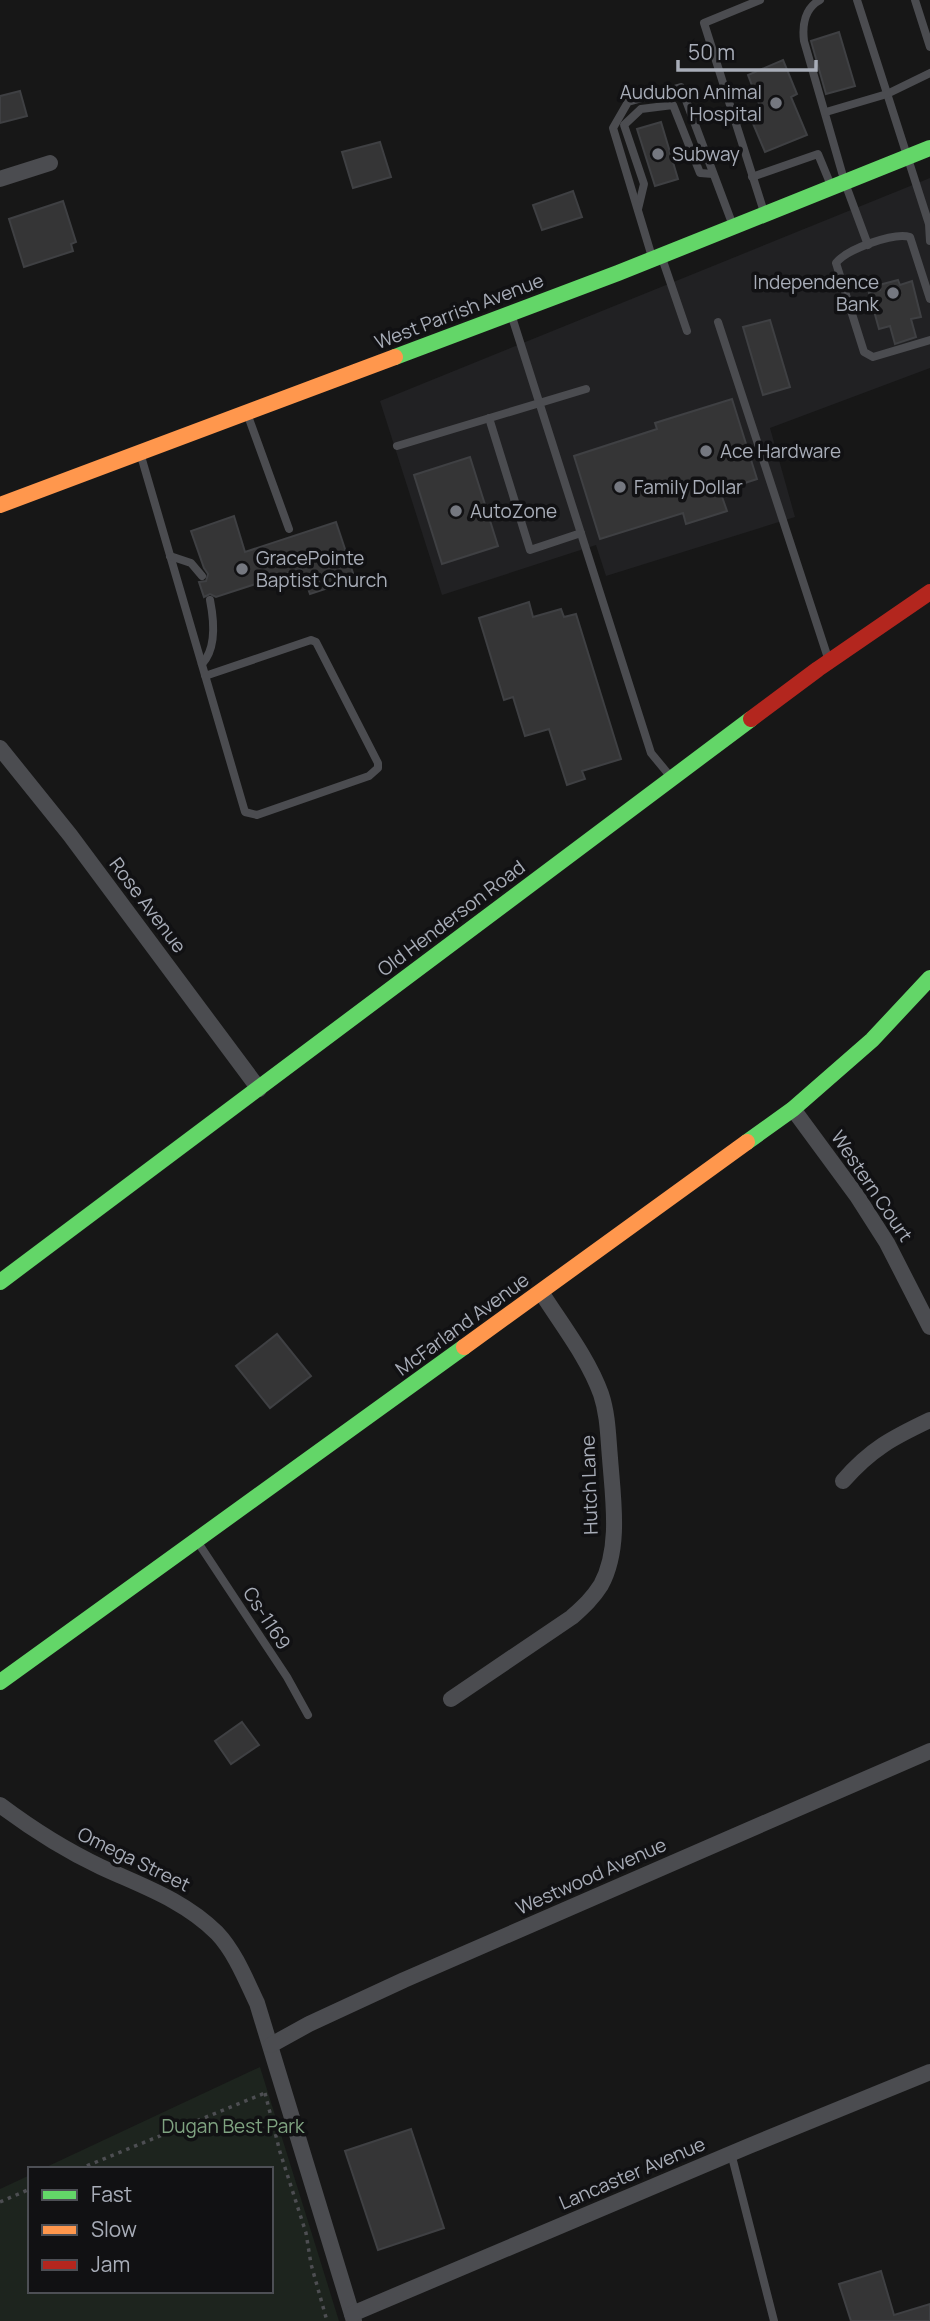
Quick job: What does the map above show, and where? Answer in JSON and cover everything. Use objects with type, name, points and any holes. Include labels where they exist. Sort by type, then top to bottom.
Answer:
[{"type":"street","name":"West Parrish Avenue","points":[[0,505],[657,258],[930,148]]},
{"type":"street","points":[[0,179],[50,163]]},
{"type":"street","name":"Old Henderson Road","points":[[0,1282],[829,661],[930,592]]},
{"type":"street","name":"Rose Avenue","points":[[0,748],[70,835],[259,1089]]},
{"type":"street","name":"McFarland Avenue","points":[[0,1682],[793,1109],[872,1040],[930,978]]},
{"type":"street","name":"Western Court","points":[[793,1109],[857,1196],[887,1243],[930,1327]]},
{"type":"street","name":"Hutch Lane","points":[[451,1699],[572,1617],[589,1602],[601,1585],[608,1567],[614,1508],[607,1413],[592,1374],[541,1292]]},
{"type":"street","points":[[843,1480],[862,1459],[891,1438],[930,1420]]},
{"type":"street","name":"Westwood Avenue","points":[[271,2045],[309,2024],[404,1980],[930,1751]]},
{"type":"street","name":"Omega Street","points":[[0,1805],[32,1830],[70,1851],[165,1895],[194,1913],[219,1935],[241,1970],[271,2045],[284,2097],[353,2318]]},
{"type":"street","name":"Lancaster Avenue","points":[[353,2318],[732,2153],[930,2072]]},
{"type":"lane","points":[[760,0],[704,23],[765,214]]},
{"type":"lane","points":[[820,0],[815,2],[802,24],[804,40],[826,112],[838,186]]},
{"type":"lane","points":[[858,0],[929,224],[930,241]]},
{"type":"lane","points":[[915,0],[930,47]]},
{"type":"lane","points":[[826,112],[887,94],[930,73]]},
{"type":"lane","points":[[687,331],[637,211],[614,128],[628,103],[681,87],[733,226]]},
{"type":"lane","points":[[637,211],[644,184],[624,125],[641,108],[673,105],[700,173],[713,174]]},
{"type":"lane","points":[[752,177],[818,154],[838,186],[868,245]]},
{"type":"lane","points":[[930,299],[911,237],[901,234],[868,245],[842,255],[836,263],[864,352],[873,357],[930,340]]},
{"type":"lane","points":[[511,314],[651,753],[672,779]]},
{"type":"lane","points":[[718,322],[829,661]]},
{"type":"lane","points":[[397,446],[586,389]]},
{"type":"lane","points":[[247,413],[289,528]]},
{"type":"lane","points":[[489,418],[530,550],[581,533]]},
{"type":"lane","points":[[140,453],[202,664],[205,676],[245,812],[257,815],[369,776],[378,768],[378,763],[316,642],[311,640],[205,676]]},
{"type":"lane","points":[[170,556],[191,564],[202,576]]},
{"type":"lane","points":[[202,664],[211,650],[210,600]]},
{"type":"lane","name":"Cs-1169","points":[[197,1541],[287,1677],[307,1715]]},
{"type":"lane","points":[[732,2153],[774,2321]]},
{"type":"path","points":[[84,2167],[265,2093],[280,2152],[306,2233],[327,2321]]},
{"type":"path","points":[[0,2202],[28,2190]]},
{"type":"shaded area","points":[[930,178],[930,368],[770,428],[795,517],[606,576],[596,545],[442,595],[380,401]]},
{"type":"green space","name":"Dugan Best Park","points":[[260,2067],[339,2321],[0,2321],[0,2189],[28,2176],[28,2293],[273,2293],[273,2167],[46,2167]]},
{"type":"building","points":[[839,32],[855,86],[826,94],[811,41]]},
{"type":"building","name":"Audubon Animal Hospital","points":[[783,60],[797,94],[791,97],[807,135],[765,152],[749,114],[761,109],[748,75]]},
{"type":"building","points":[[20,91],[27,116],[0,123],[0,96]]},
{"type":"building","name":"Subway","points":[[661,122],[678,179],[655,186],[637,129]]},
{"type":"building","points":[[380,142],[391,177],[353,188],[342,152]]},
{"type":"building","points":[[573,191],[582,217],[542,230],[533,205]]},
{"type":"building","points":[[63,201],[76,242],[71,244],[73,251],[24,267],[9,219]]},
{"type":"building","points":[[898,280],[900,285],[912,281],[921,317],[911,319],[916,337],[895,344],[890,326],[879,329],[869,293],[880,290],[879,285]]},
{"type":"building","points":[[770,320],[790,387],[763,395],[743,327]]},
{"type":"building","points":[[732,399],[757,479],[720,491],[727,511],[686,524],[683,513],[600,539],[574,456],[657,429],[655,423]]},
{"type":"building","name":"AutoZone","points":[[470,457],[498,546],[442,564],[414,475]]},
{"type":"building","points":[[234,516],[245,552],[336,522],[355,579],[310,594],[301,569],[216,597],[210,594],[204,597],[199,582],[206,581],[208,574],[191,531]]},
{"type":"building","points":[[529,602],[533,617],[561,609],[564,617],[576,614],[621,759],[582,771],[585,779],[567,785],[549,729],[525,736],[513,697],[504,700],[479,618]]},
{"type":"building","points":[[277,1334],[311,1376],[270,1408],[236,1366]]},
{"type":"building","points":[[242,1722],[259,1745],[231,1764],[215,1741]]},
{"type":"building","points":[[411,2129],[444,2228],[378,2250],[345,2151]]},
{"type":"building","points":[[881,2271],[894,2315],[930,2304],[930,2321],[851,2321],[839,2284]]},
{"type":"traffic: fast","points":[[395,357],[618,273],[930,148]]},
{"type":"traffic: fast","points":[[0,1282],[751,719]]},
{"type":"traffic: fast","points":[[747,1142],[793,1109],[872,1040],[930,978]]},
{"type":"traffic: fast","points":[[0,1682],[464,1347]]},
{"type":"traffic: slow","points":[[0,505],[395,357]]},
{"type":"traffic: slow","points":[[464,1347],[747,1142]]},
{"type":"traffic: jam","points":[[751,719],[930,592]]},
{"type":"place","name":"Audubon Animal Hospital","points":[[776,103]]},
{"type":"place","name":"Subway","points":[[658,154]]},
{"type":"place","name":"Independence Bank","points":[[893,293]]},
{"type":"place","name":"Ace Hardware","points":[[706,451]]},
{"type":"place","name":"Family Dollar","points":[[620,487]]},
{"type":"place","name":"AutoZone","points":[[456,511]]},
{"type":"place","name":"GracePointe Baptist Church","points":[[242,569]]}]
